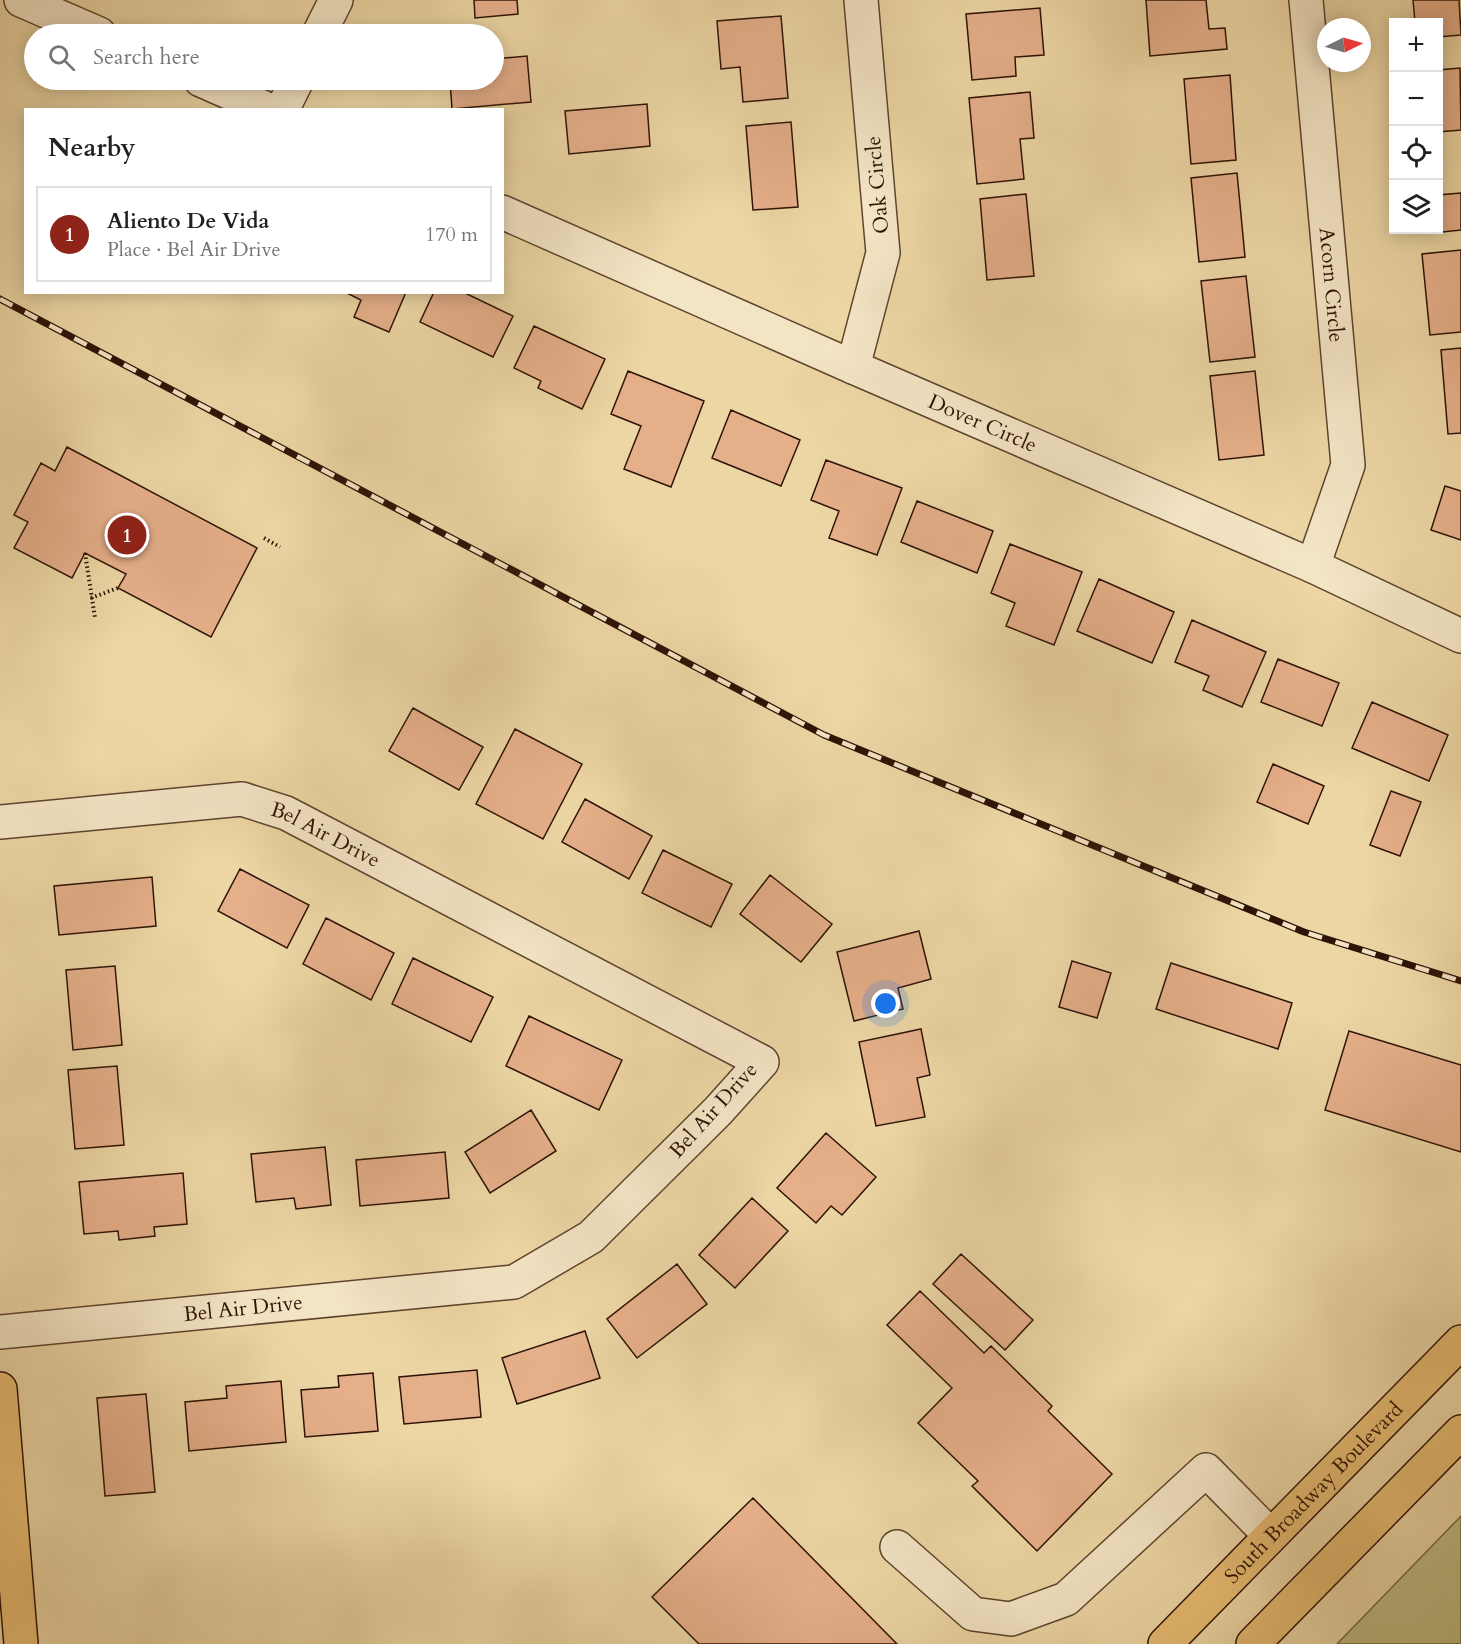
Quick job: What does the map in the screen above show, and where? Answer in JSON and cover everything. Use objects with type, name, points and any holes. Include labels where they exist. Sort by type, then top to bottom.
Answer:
[{"type":"main road","name":"South Broadway Boulevard","points":[[1165,1644],[1461,1341]]},
{"type":"main road","points":[[0,1389],[21,1644]]},
{"type":"main road","points":[[1253,1644],[1461,1432]]},
{"type":"street","points":[[21,0],[76,24]]},
{"type":"street","points":[[324,24],[336,0]]},
{"type":"street","name":"Oak Circle","points":[[853,367],[883,253],[861,0]]},
{"type":"street","name":"Acorn Circle","points":[[1306,0],[1348,465],[1313,566]]},
{"type":"street","points":[[224,90],[264,108]]},
{"type":"street","points":[[283,108],[292,90]]},
{"type":"street","name":"Dover Circle","points":[[504,213],[1313,566],[1461,636]]},
{"type":"street","name":"Bel Air Drive","points":[[0,822],[242,799],[286,813],[762,1062],[718,1111],[591,1237],[514,1282],[0,1332]]},
{"type":"street","points":[[897,1547],[973,1614],[1011,1619],[1066,1599],[1206,1470],[1270,1535]]},
{"type":"path","points":[[264,538],[280,547]]},
{"type":"path","points":[[85,553],[95,618]]},
{"type":"path","points":[[92,598],[118,588]]},
{"type":"shaded area","points":[[1461,1516],[1461,1644],[1337,1644]]},
{"type":"building","points":[[474,0],[517,0],[518,14],[475,18]]},
{"type":"building","points":[[1146,0],[1206,0],[1209,29],[1225,28],[1227,49],[1150,56]]},
{"type":"building","points":[[1413,0],[1459,0],[1461,35],[1443,37],[1443,18],[1415,18]]},
{"type":"building","points":[[1040,8],[1044,55],[1015,57],[1016,76],[972,80],[966,14]]},
{"type":"building","points":[[781,16],[788,98],[743,102],[740,67],[721,69],[717,21]]},
{"type":"building","points":[[527,56],[531,102],[452,108],[451,90],[504,90],[504,58]]},
{"type":"building","points":[[1460,68],[1461,130],[1443,132],[1443,70]]},
{"type":"building","points":[[1230,75],[1236,160],[1191,164],[1184,79]]},
{"type":"building","points":[[1030,92],[1034,138],[1020,139],[1024,179],[977,184],[969,98]]},
{"type":"building","points":[[647,104],[650,146],[569,154],[565,111]]},
{"type":"building","points":[[791,122],[798,207],[753,210],[746,126]]},
{"type":"building","points":[[1237,173],[1245,257],[1199,262],[1191,178]]},
{"type":"building","points":[[1461,193],[1461,230],[1443,232],[1443,195]]},
{"type":"building","points":[[1026,194],[1034,276],[987,280],[980,199]]},
{"type":"building","points":[[1461,250],[1461,332],[1430,335],[1422,254]]},
{"type":"building","points":[[1246,276],[1255,357],[1210,362],[1201,281]]},
{"type":"building","points":[[349,294],[405,294],[389,332],[354,317],[361,300]]},
{"type":"building","points":[[433,294],[467,294],[513,316],[493,357],[420,322]]},
{"type":"building","points":[[534,326],[605,359],[582,409],[538,388],[541,381],[514,368]]},
{"type":"building","points":[[1461,348],[1461,433],[1448,434],[1441,350]]},
{"type":"building","points":[[628,371],[704,401],[671,487],[624,469],[641,426],[611,414]]},
{"type":"building","points":[[1255,371],[1264,455],[1219,460],[1210,376]]},
{"type":"building","points":[[731,410],[800,440],[781,486],[712,458]]},
{"type":"building","points":[[67,447],[257,548],[211,637],[118,588],[126,574],[85,553],[72,578],[14,548],[28,522],[14,515],[41,463],[55,471]]},
{"type":"building","points":[[826,460],[902,488],[877,555],[829,538],[839,511],[811,500]]},
{"type":"building","points":[[1445,486],[1461,491],[1461,540],[1431,530]]},
{"type":"building","points":[[917,501],[993,531],[977,573],[901,542]]},
{"type":"building","points":[[1010,544],[1082,572],[1054,645],[1006,626],[1015,603],[991,593]]},
{"type":"building","points":[[1099,579],[1174,612],[1152,663],[1077,631]]},
{"type":"building","points":[[1192,620],[1266,652],[1242,707],[1203,690],[1209,676],[1175,662]]},
{"type":"building","points":[[1278,659],[1339,683],[1322,726],[1261,702]]},
{"type":"building","points":[[1372,702],[1448,735],[1429,781],[1352,748]]},
{"type":"building","points":[[413,708],[483,747],[459,790],[389,751]]},
{"type":"building","points":[[515,729],[582,764],[543,839],[476,804]]},
{"type":"building","points":[[1273,764],[1324,786],[1308,824],[1257,802]]},
{"type":"building","points":[[1391,791],[1421,802],[1400,856],[1370,845]]},
{"type":"building","points":[[585,799],[652,836],[629,879],[562,842]]},
{"type":"building","points":[[663,850],[732,884],[711,927],[642,893]]},
{"type":"building","points":[[240,869],[309,905],[287,948],[218,911]]},
{"type":"building","points":[[770,875],[832,924],[801,962],[740,914]]},
{"type":"building","points":[[152,877],[156,926],[59,935],[54,886]]},
{"type":"building","points":[[326,918],[394,953],[371,1000],[303,964]]},
{"type":"building","points":[[919,931],[931,979],[898,988],[903,1009],[854,1021],[837,952]]},
{"type":"building","points":[[413,958],[493,997],[471,1042],[392,1004]]},
{"type":"building","points":[[1072,961],[1111,973],[1097,1018],[1059,1007]]},
{"type":"building","points":[[1171,963],[1292,1003],[1278,1049],[1156,1009]]},
{"type":"building","points":[[115,966],[122,1045],[73,1050],[66,970]]},
{"type":"building","points":[[529,1016],[622,1060],[599,1110],[506,1066]]},
{"type":"building","points":[[921,1029],[930,1075],[917,1078],[925,1117],[876,1126],[859,1042]]},
{"type":"building","points":[[1349,1031],[1461,1065],[1461,1152],[1325,1110]]},
{"type":"building","points":[[117,1066],[124,1145],[75,1149],[68,1070]]},
{"type":"building","points":[[531,1110],[556,1151],[490,1193],[465,1152]]},
{"type":"building","points":[[826,1133],[876,1177],[842,1215],[831,1206],[816,1223],[777,1188]]},
{"type":"building","points":[[325,1147],[331,1205],[296,1209],[294,1198],[256,1202],[251,1154]]},
{"type":"building","points":[[445,1152],[449,1198],[360,1206],[356,1160]]},
{"type":"building","points":[[183,1173],[187,1224],[154,1227],[155,1236],[119,1240],[118,1231],[84,1234],[79,1182]]},
{"type":"building","points":[[752,1198],[788,1231],[735,1288],[699,1255]]},
{"type":"building","points":[[961,1254],[1033,1320],[1005,1350],[933,1284]]},
{"type":"building","points":[[677,1264],[707,1304],[637,1358],[607,1319]]},
{"type":"building","points":[[920,1291],[984,1353],[991,1346],[1052,1406],[1048,1411],[1112,1474],[1037,1551],[972,1486],[978,1481],[918,1423],[952,1388],[887,1325]]},
{"type":"building","points":[[585,1331],[600,1378],[517,1404],[502,1358]]},
{"type":"building","points":[[477,1370],[481,1417],[404,1424],[399,1377]]},
{"type":"building","points":[[373,1373],[378,1431],[305,1437],[301,1390],[339,1387],[338,1376]]},
{"type":"building","points":[[281,1381],[286,1442],[189,1451],[185,1402],[227,1398],[226,1386]]},
{"type":"building","points":[[146,1394],[155,1492],[105,1496],[97,1398]]},
{"type":"building","points":[[753,1498],[897,1644],[699,1644],[652,1597]]},
{"type":"railway","points":[[0,299],[824,735],[1304,932],[1461,981]]},
{"type":"place","name":"Aliento De Vida","points":[[127,535]]}]
